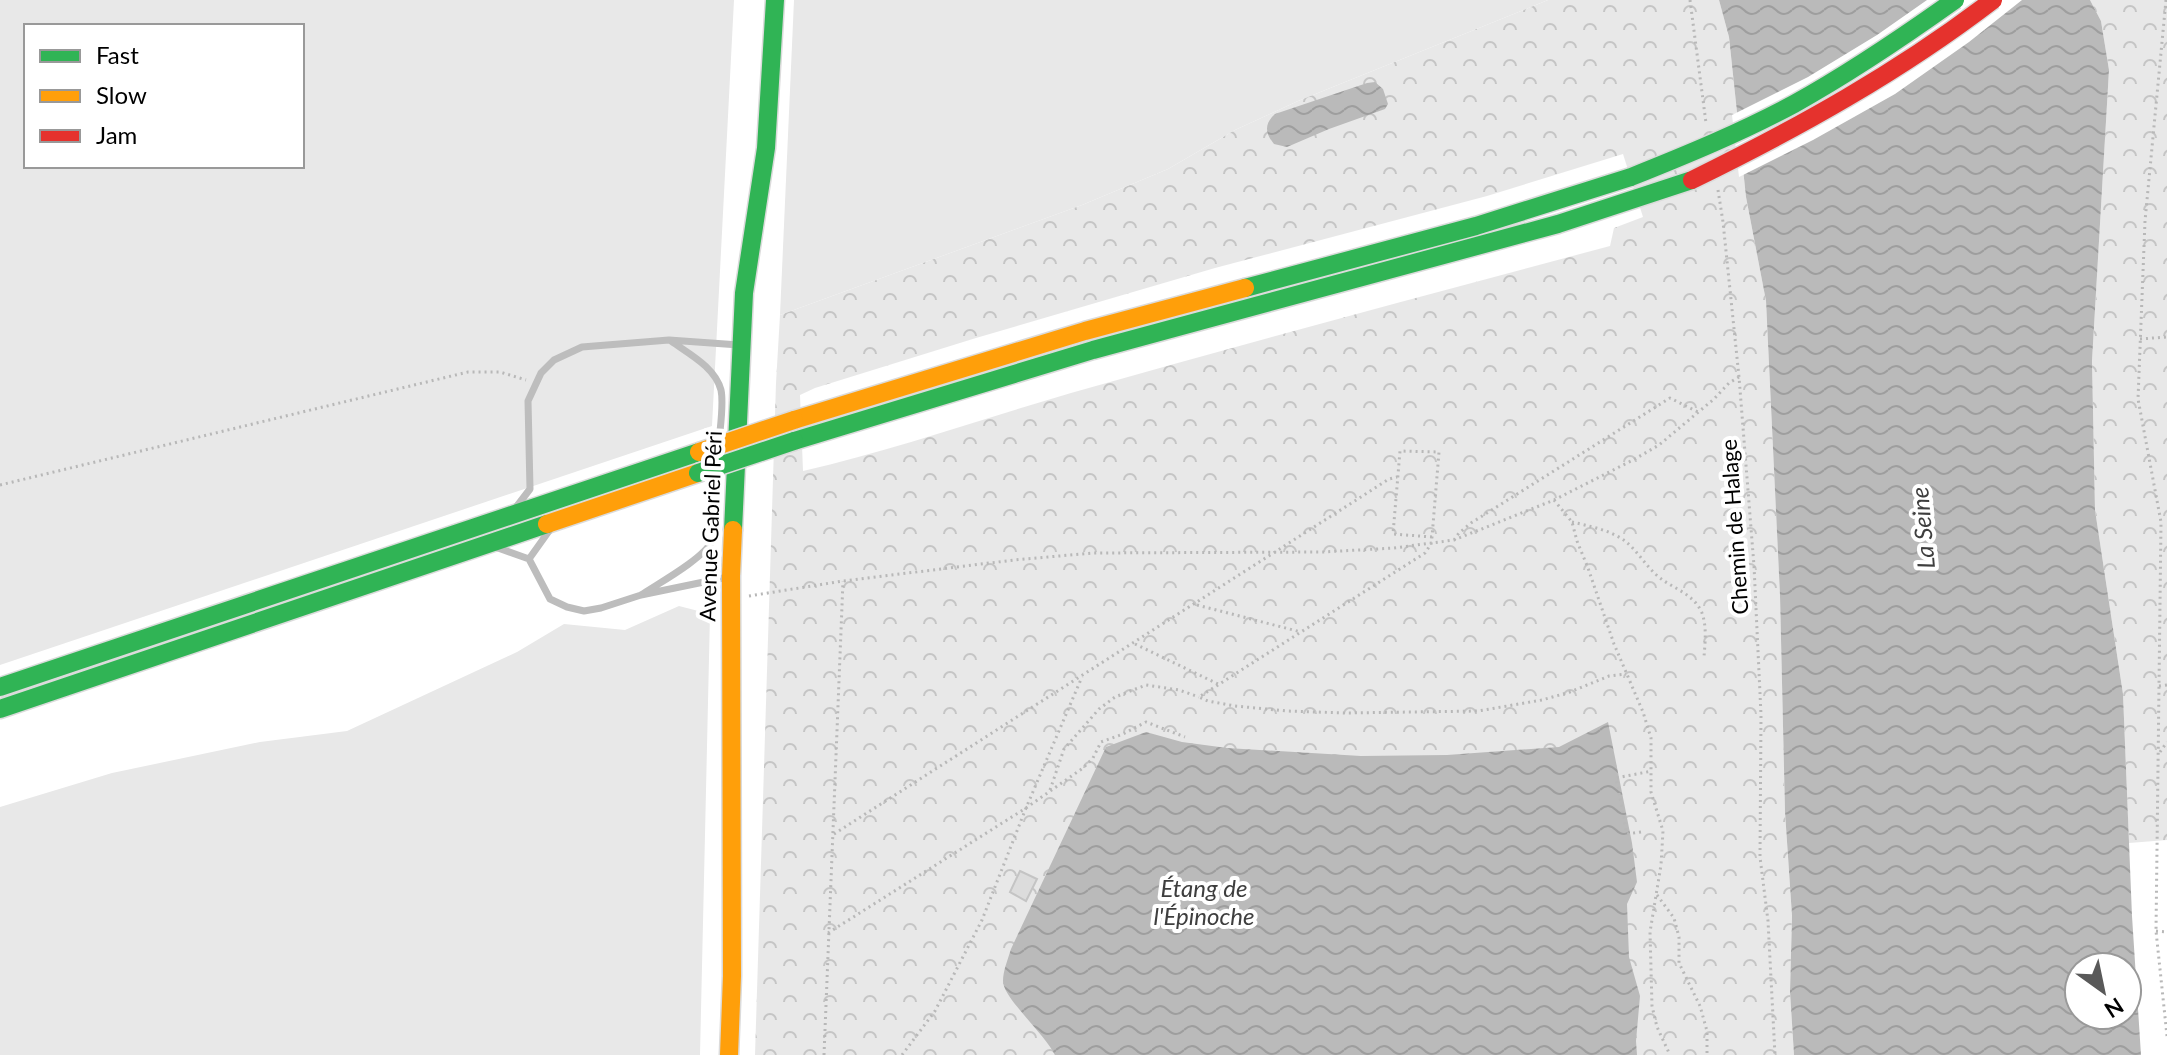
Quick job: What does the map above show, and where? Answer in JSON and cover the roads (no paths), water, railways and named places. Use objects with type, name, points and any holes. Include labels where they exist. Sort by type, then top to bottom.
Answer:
[{"type":"main road","name":"Avenue Gabriel Péri","points":[[729,1055],[732,976],[731,576],[741,345],[748,265],[766,148],[775,0]]},
{"type":"main road","points":[[0,687],[509,516],[556,496],[794,420],[1085,331],[1476,226],[1631,177],[1687,155],[1791,105],[1876,54],[1955,0]]},
{"type":"main road","points":[[0,709],[794,441],[1093,350],[1482,245],[1692,180],[1845,102],[1934,45],[1993,0]]},
{"type":"lane","points":[[509,516],[530,489],[528,401],[541,373],[554,360],[582,347],[669,340],[741,345]]},
{"type":"lane","points":[[641,595],[702,553],[712,541],[716,529],[721,391],[713,374],[702,363],[669,340]]},
{"type":"lane","points":[[530,489],[541,492]]},
{"type":"lane","points":[[529,559],[557,520]]},
{"type":"lane","points":[[487,544],[529,559],[550,599],[584,611],[731,576]]},
{"type":"water","name":"La Seine","points":[[1719,0],[2090,0],[2101,21],[2109,70],[2092,361],[2095,510],[2123,694],[2134,951],[2063,951],[2063,1031],[2139,1031],[2141,1055],[1794,1055],[1790,992],[1792,916],[1785,812],[1780,596],[1766,301],[1746,197],[1729,37]]},
{"type":"water","points":[[1375,82],[1383,89],[1388,104],[1385,109],[1287,147],[1274,144],[1269,136],[1267,125],[1275,114]]},
{"type":"water","name":"Étang de l'Épinoche","points":[[1608,722],[1637,882],[1627,904],[1629,957],[1640,996],[1637,1055],[1055,1055],[1005,988],[1004,973],[1011,949],[1106,747],[1146,732],[1182,742],[1227,748],[1361,756],[1447,755],[1559,747]]}]
